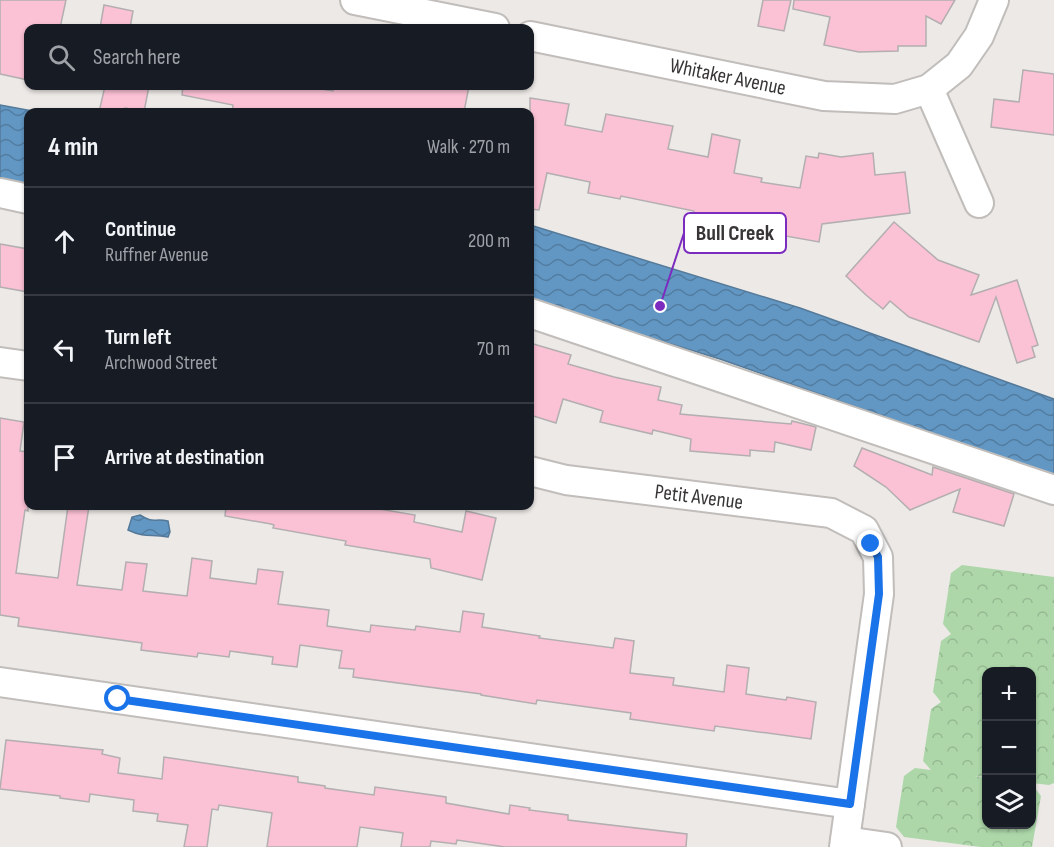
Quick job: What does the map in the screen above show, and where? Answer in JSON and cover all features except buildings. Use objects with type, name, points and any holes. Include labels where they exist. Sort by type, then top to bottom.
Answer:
[{"type":"street","points":[[356,0],[475,24]]},
{"type":"street","points":[[979,203],[929,89],[959,65],[979,36],[994,0]]},
{"type":"street","name":"Whitaker Avenue","points":[[534,37],[824,96],[895,99],[929,89]]},
{"type":"street","points":[[0,193],[24,198]]},
{"type":"street","points":[[534,314],[1054,490]]},
{"type":"street","points":[[0,362],[24,365]]},
{"type":"street","name":"Petit Avenue","points":[[534,472],[566,480],[831,513],[864,530],[878,557],[879,594],[850,804]]},
{"type":"street","points":[[0,682],[850,804],[844,844],[887,847]]},
{"type":"green space","points":[[962,565],[1054,577],[1054,783],[1049,785],[1036,783],[1036,667],[982,667],[982,777],[974,776],[982,777],[982,829],[1035,829],[1032,847],[981,847],[904,837],[896,827],[904,776],[915,768],[931,770],[923,761],[931,709],[941,702],[933,692],[941,641],[951,634],[943,624],[951,573]]},
{"type":"green space","points":[[1036,789],[1041,796],[1036,824]]},
{"type":"water","points":[[0,105],[24,109],[24,186],[0,181]]},
{"type":"water","points":[[534,226],[800,308],[1054,399],[1054,477],[720,359],[534,302]]},
{"type":"water","points":[[140,515],[151,520],[168,521],[170,532],[168,537],[145,535],[128,530],[132,517]]},
{"type":"place","name":"Bull Creek","points":[[660,306]]},
{"type":"route","points":[[118,699],[850,804],[879,594],[878,557],[871,544]]}]
